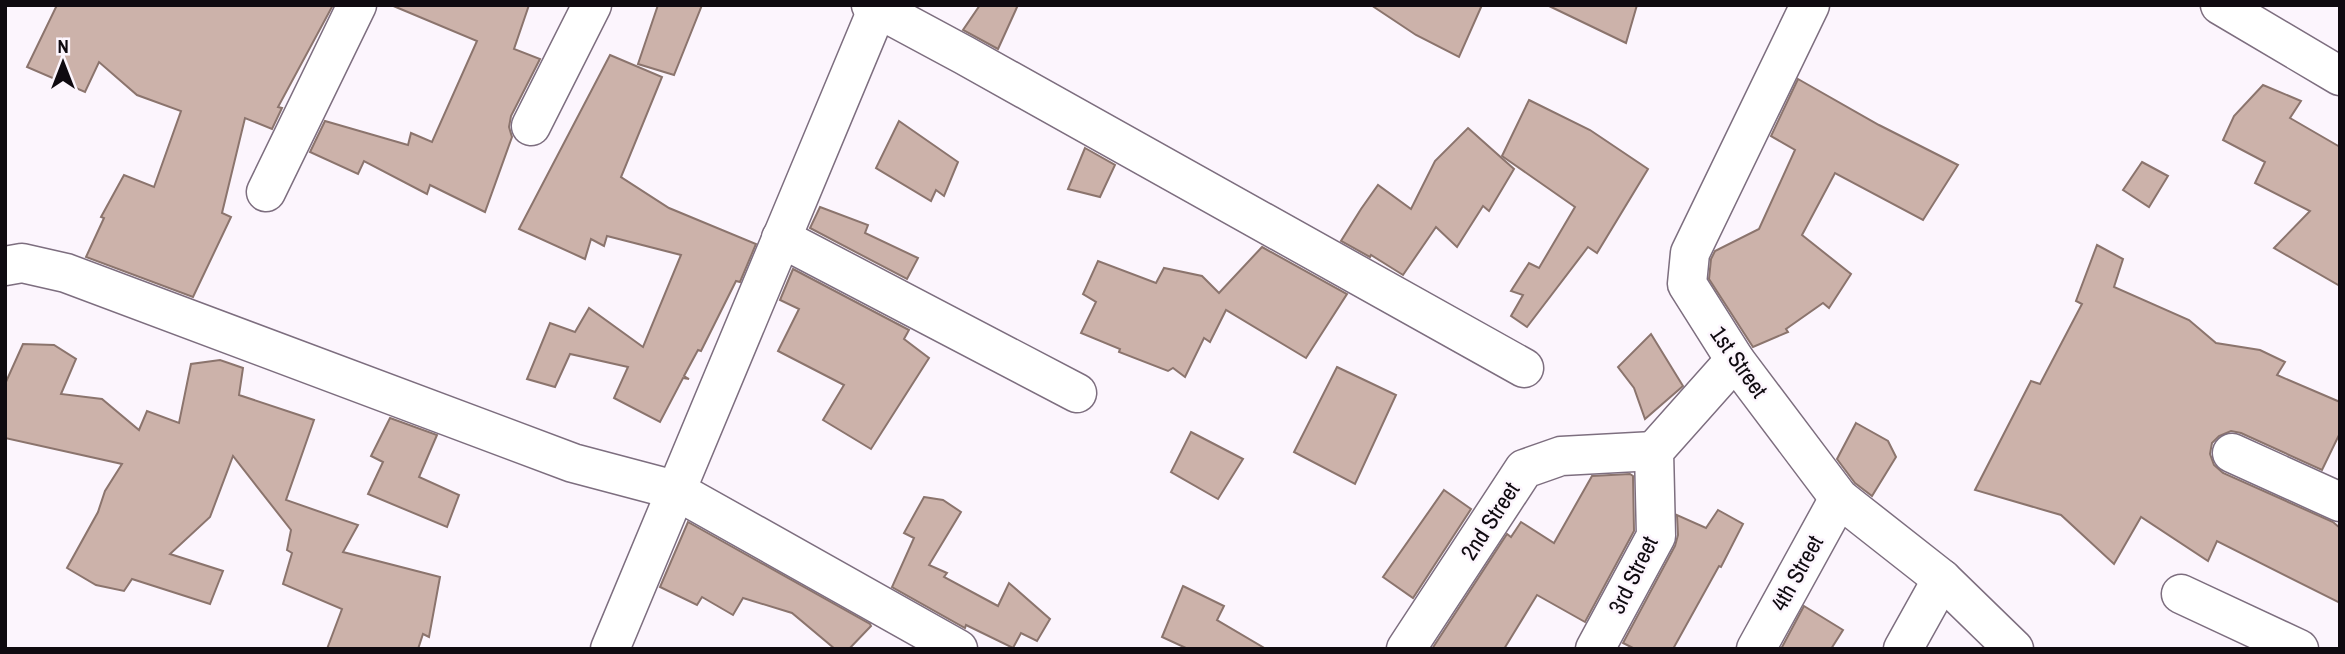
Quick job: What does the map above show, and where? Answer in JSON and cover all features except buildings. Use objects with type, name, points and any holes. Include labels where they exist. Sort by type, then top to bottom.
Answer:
[{"type":"street","points":[[267,192],[357,5]]},
{"type":"street","points":[[531,126],[592,5]]},
{"type":"street","name":"1st Street","points":[[1810,5],[1690,253],[1687,284],[1735,360],[1839,498],[1942,579],[2014,649]]},
{"type":"street","points":[[2220,5],[2340,76]]},
{"type":"street","points":[[610,649],[876,6],[1524,368]]},
{"type":"street","points":[[781,238],[1077,393]]},
{"type":"street","points":[[5,266],[23,263],[66,272],[573,463],[675,490],[958,649]]},
{"type":"street","points":[[1654,451],[1735,360]]},
{"type":"street","name":"2nd Street","points":[[1406,649],[1524,468],[1561,456],[1654,451]]},
{"type":"street","name":"3rd Street","points":[[1595,649],[1656,536],[1654,451]]},
{"type":"street","points":[[2232,453],[2340,502]]},
{"type":"street","name":"4th Street","points":[[1756,649],[1839,498]]},
{"type":"street","points":[[1903,649],[1942,579]]},
{"type":"street","points":[[2181,594],[2299,649]]}]
